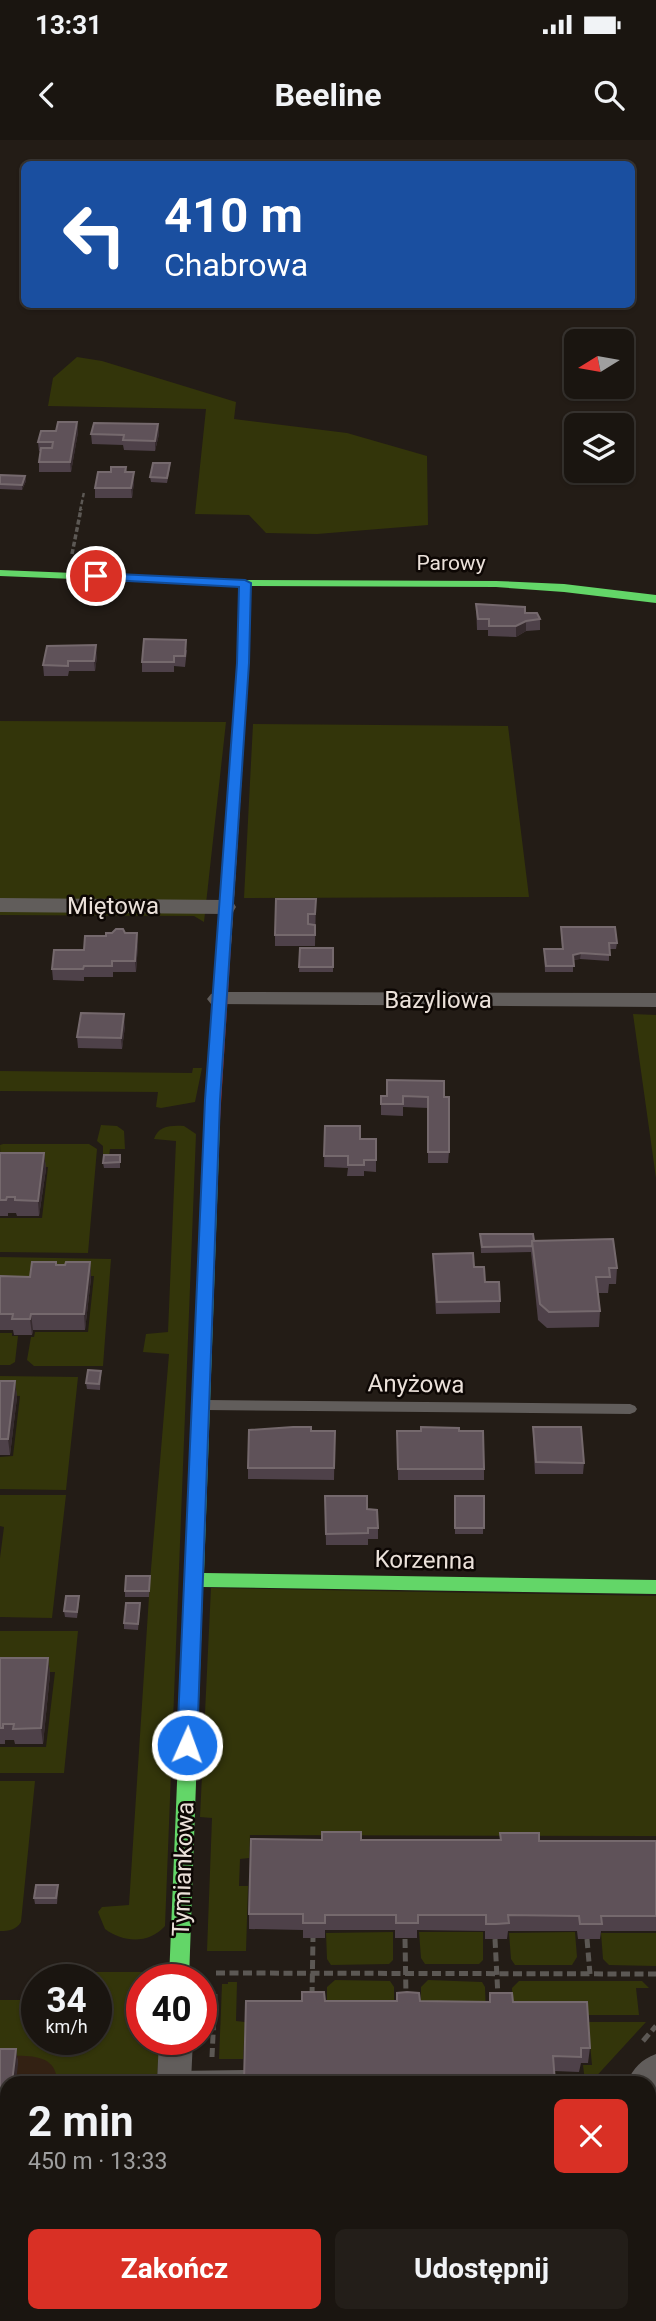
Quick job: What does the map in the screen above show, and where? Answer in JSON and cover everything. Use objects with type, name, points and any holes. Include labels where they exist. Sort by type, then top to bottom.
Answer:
[{"type":"street","name":"Parowy","points":[[0,573],[245,583],[496,584],[564,588],[656,599]]},
{"type":"street","name":"Tymiankowa","points":[[180,1964],[212,1115],[243,663],[245,583]]},
{"type":"street","name":"Miętowa","points":[[0,905],[225,907]]},
{"type":"street","name":"Bazyliowa","points":[[219,999],[656,1000]]},
{"type":"street","name":"Korzenna","points":[[194,1580],[656,1587]]},
{"type":"street","points":[[174,2076],[175,2055]]},
{"type":"lane","name":"Anyżowa","points":[[202,1405],[630,1409]]},
{"type":"path","points":[[68,576],[84,492]]},
{"type":"path","points":[[312,2007],[313,1938]]},
{"type":"path","points":[[405,1938],[406,2007]]},
{"type":"path","points":[[495,1939],[498,2008]]},
{"type":"path","points":[[587,1940],[590,1974]]},
{"type":"path","points":[[231,1973],[656,1974]]},
{"type":"path","points":[[211,2076],[212,2055]]},
{"type":"shaded area","points":[[77,357],[102,361],[236,402],[234,419],[347,433],[427,456],[428,525],[317,534],[266,533],[249,515],[195,514],[206,409],[48,406],[53,378]]},
{"type":"shaded area","points":[[0,721],[226,722],[204,922],[194,916],[0,915]]},
{"type":"shaded area","points":[[253,724],[508,726],[529,897],[244,898]]},
{"type":"shaded area","points":[[633,1014],[656,1015],[656,1178]]},
{"type":"shaded area","points":[[193,1068],[202,1068],[195,1102],[161,1108],[156,1107],[158,1092],[0,1091],[0,1071],[192,1073]]},
{"type":"shaded area","points":[[101,1125],[117,1126],[124,1131],[125,1149],[110,1149],[109,1156],[103,1156],[103,1146],[97,1141]]},
{"type":"shaded area","points":[[184,1126],[196,1134],[165,1926],[152,1936],[136,1940],[120,1937],[105,1929],[98,1912],[102,1907],[129,1905],[150,1581],[169,1354],[143,1352],[146,1334],[168,1332],[176,1141],[154,1139],[159,1131],[166,1127]]},
{"type":"shaded area","points":[[89,1144],[97,1149],[88,1253],[0,1252],[0,1218],[42,1218],[48,1167],[1,1167],[0,1145]]},
{"type":"shaded area","points":[[0,1257],[111,1259],[103,1366],[34,1366],[27,1360],[31,1337],[34,1337],[35,1332],[88,1332],[94,1276],[32,1276],[0,1289]]},
{"type":"shaded area","points":[[0,1333],[18,1336],[15,1362],[10,1365],[0,1365]]},
{"type":"shaded area","points":[[0,1376],[78,1377],[66,1490],[0,1489],[0,1457],[13,1456],[20,1396],[0,1395]]},
{"type":"shaded area","points":[[0,1495],[66,1495],[52,1618],[0,1617],[0,1558],[4,1527],[0,1526]]},
{"type":"shaded area","points":[[211,1588],[656,1596],[656,1836],[250,1835],[249,1858],[240,1859],[239,1886],[248,1886],[246,1951],[207,1951],[212,1818],[200,1817]]},
{"type":"shaded area","points":[[0,1631],[78,1631],[64,1773],[0,1773],[0,1747],[46,1747],[55,1672],[0,1672]]},
{"type":"shaded area","points":[[0,1781],[35,1781],[21,1922],[12,1930],[0,1931]]},
{"type":"shaded area","points":[[393,1932],[393,1960],[389,1964],[331,1965],[327,1959],[326,1933]]},
{"type":"shaded area","points":[[419,1932],[483,1932],[483,1960],[479,1964],[425,1964],[421,1958]]},
{"type":"shaded area","points":[[575,1932],[577,1957],[572,1965],[515,1965],[511,1959],[509,1933]]},
{"type":"shaded area","points":[[601,1933],[656,1933],[656,1966],[609,1965],[603,1959]]},
{"type":"shaded area","points":[[112,1972],[126,1972],[126,2055],[158,2055],[157,2076],[56,2076],[51,2065],[37,2057],[0,2056],[0,2000],[21,2000],[21,2055],[112,2055]]},
{"type":"shaded area","points":[[335,1980],[390,1981],[394,1987],[394,2014],[327,2013],[327,1987]]},
{"type":"shaded area","points":[[428,1980],[482,1982],[485,1987],[486,2015],[421,2014],[421,1987]]},
{"type":"shaded area","points":[[519,1981],[642,1981],[649,1988],[636,1988],[639,2015],[513,2015],[512,1988]]},
{"type":"shaded area","points":[[237,1982],[236,2021],[245,2022],[243,2059],[219,2059],[222,1984]]},
{"type":"shaded area","points":[[588,2022],[646,2022],[596,2076],[584,2076],[583,2065],[592,2065]]},
{"type":"shaded area","points":[[0,2029],[21,2035],[21,2055],[107,2055],[122,2076],[0,2076]]},
{"type":"building","points":[[58,422],[77,422],[70,462],[39,462],[41,448],[52,448],[53,442],[38,442],[41,431],[56,431]]},
{"type":"building","points":[[94,423],[158,424],[155,441],[123,440],[124,435],[91,434]]},
{"type":"building","points":[[153,463],[170,463],[167,478],[150,477]]},
{"type":"building","points":[[111,467],[126,467],[125,472],[134,472],[131,488],[95,488],[98,472],[111,472]]},
{"type":"building","points":[[0,475],[25,476],[22,485],[0,484]]},
{"type":"building","points":[[476,604],[525,607],[525,613],[537,613],[540,619],[516,626],[489,626],[489,619],[478,619]]},
{"type":"building","points":[[144,639],[186,640],[185,656],[174,656],[174,662],[142,662]]},
{"type":"building","points":[[96,645],[94,661],[68,661],[68,666],[43,665],[47,646]]},
{"type":"building","points":[[276,899],[316,899],[315,914],[308,914],[308,924],[315,925],[315,935],[275,935]]},
{"type":"building","points":[[561,927],[615,927],[617,943],[609,943],[610,955],[581,953],[573,955],[574,966],[546,966],[544,949],[563,949]]},
{"type":"building","points":[[116,929],[123,929],[125,933],[137,933],[135,961],[112,961],[112,966],[84,966],[83,969],[52,969],[54,950],[84,950],[85,936],[106,936],[106,933],[112,933]]},
{"type":"building","points":[[300,948],[333,948],[333,967],[299,967]]},
{"type":"building","points":[[81,1013],[124,1014],[121,1038],[77,1037]]},
{"type":"building","points":[[387,1080],[444,1081],[444,1097],[449,1097],[449,1152],[428,1152],[428,1097],[403,1096],[403,1104],[381,1104],[381,1096],[387,1096]]},
{"type":"building","points":[[325,1126],[360,1126],[360,1139],[376,1139],[376,1160],[364,1160],[364,1165],[348,1165],[348,1156],[324,1156]]},
{"type":"building","points":[[0,1153],[44,1153],[38,1201],[15,1200],[15,1197],[0,1200]]},
{"type":"building","points":[[104,1155],[120,1155],[120,1162],[103,1163]]},
{"type":"building","points":[[480,1234],[533,1234],[534,1241],[532,1246],[482,1247]]},
{"type":"building","points":[[613,1239],[617,1268],[609,1268],[610,1277],[596,1277],[600,1311],[549,1312],[540,1304],[532,1241]]},
{"type":"building","points":[[473,1253],[474,1267],[484,1267],[485,1282],[499,1282],[500,1301],[437,1302],[433,1254]]},
{"type":"building","points":[[32,1262],[56,1262],[56,1265],[65,1265],[66,1262],[90,1262],[84,1314],[31,1314],[30,1319],[12,1319],[13,1314],[0,1314],[0,1276],[30,1277]]},
{"type":"building","points":[[88,1370],[101,1371],[99,1384],[86,1383]]},
{"type":"building","points":[[0,1381],[15,1381],[8,1439],[0,1439]]},
{"type":"building","points":[[311,1427],[311,1431],[335,1431],[334,1468],[248,1468],[249,1430]]},
{"type":"building","points":[[421,1427],[483,1431],[484,1469],[398,1469],[397,1431],[421,1431]]},
{"type":"building","points":[[533,1427],[581,1427],[584,1463],[536,1462]]},
{"type":"building","points":[[325,1496],[367,1496],[367,1509],[377,1510],[378,1528],[368,1528],[368,1533],[326,1534]]},
{"type":"building","points":[[455,1496],[484,1496],[484,1528],[455,1528]]},
{"type":"building","points":[[126,1576],[150,1576],[149,1591],[125,1591]]},
{"type":"building","points":[[66,1596],[79,1596],[77,1612],[64,1611]]},
{"type":"building","points":[[126,1603],[140,1603],[138,1624],[124,1623]]},
{"type":"building","points":[[0,1658],[48,1658],[41,1728],[13,1729],[14,1724],[3,1724],[3,1728],[0,1728]]},
{"type":"building","points":[[322,1832],[361,1832],[361,1840],[501,1840],[500,1833],[539,1833],[539,1841],[656,1841],[656,1916],[601,1916],[602,1924],[580,1924],[579,1916],[508,1915],[509,1923],[486,1924],[486,1915],[418,1915],[418,1923],[396,1923],[396,1915],[325,1915],[325,1923],[303,1923],[303,1914],[249,1914],[251,1839],[322,1840]]},
{"type":"building","points":[[36,1885],[58,1885],[56,1898],[34,1898]]},
{"type":"building","points":[[302,1992],[324,1992],[325,2001],[397,2001],[397,1993],[407,1992],[419,1993],[420,2001],[490,2002],[490,1993],[512,1993],[513,2002],[587,2002],[590,2048],[581,2048],[581,2057],[553,2056],[555,2076],[244,2076],[246,2001],[302,2001]]},
{"type":"building","points":[[0,2049],[16,2049],[13,2076],[0,2076]]},
{"type":"traffic: fast","points":[[0,573],[245,583],[496,584],[564,588],[656,599]]},
{"type":"traffic: fast","points":[[180,1964],[212,1120]]},
{"type":"traffic: fast","points":[[194,1580],[656,1587]]},
{"type":"traffic: slow","points":[[224,945],[243,663],[245,583]]},
{"type":"traffic: jam","points":[[212,1120],[224,945]]},
{"type":"route","points":[[96,576],[245,583],[243,663],[213,1100],[187,1745]]}]
